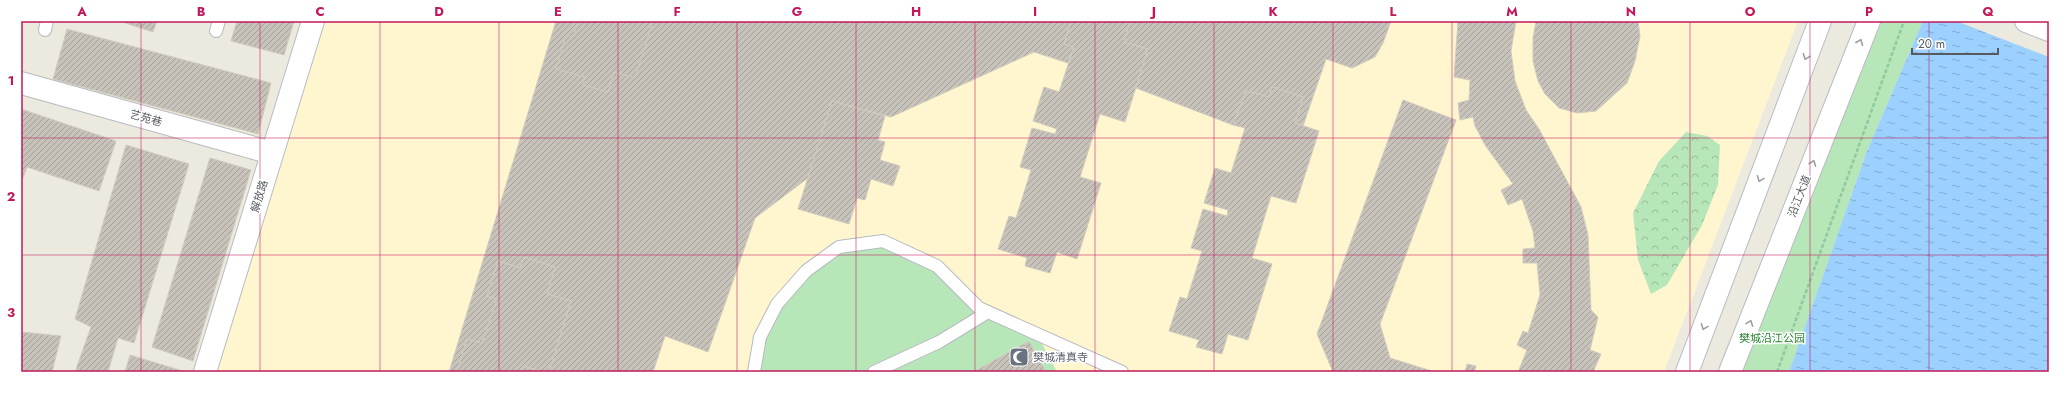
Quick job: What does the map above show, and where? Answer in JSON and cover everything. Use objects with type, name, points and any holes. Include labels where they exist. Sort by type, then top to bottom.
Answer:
[{"type":"main road","name":"解放路","points":[[205,372],[313,21]]},
{"type":"main road","points":[[1687,372],[1820,21]]},
{"type":"main road","name":"沿江大道","points":[[1730,372],[1868,21]]},
{"type":"main road","points":[[2026,21],[2049,30]]},
{"type":"main road","name":"艺苑巷","points":[[21,83],[272,153]]},
{"type":"lane","points":[[754,372],[760,337],[777,304],[806,271],[839,247],[883,241],[937,266],[979,308],[1122,372]]},
{"type":"lane","points":[[874,372],[939,342],[988,312]]},
{"type":"path","points":[[1777,372],[1904,21]]},
{"type":"shaded area","points":[[313,21],[1798,21],[1664,372],[205,372]]},
{"type":"green space","name":"樊城沿江公园","points":[[1869,21],[1923,21],[1867,151],[1789,372],[1730,372]]},
{"type":"green space","points":[[1686,132],[1707,136],[1720,145],[1718,185],[1702,225],[1667,285],[1651,294],[1638,260],[1633,213],[1659,161]]},
{"type":"green space","points":[[883,241],[937,266],[979,308],[1037,334],[1057,372],[754,372],[777,304],[839,247]]},
{"type":"water","points":[[1923,21],[2049,21],[2049,372],[1789,372],[1867,151]]},
{"type":"pier","points":[[1956,21],[2049,21],[2049,57]]},
{"type":"building","points":[[119,21],[157,21],[153,32]]},
{"type":"building","points":[[237,21],[294,21],[284,55],[231,41]]},
{"type":"building","points":[[556,21],[1071,21],[1064,44],[1074,47],[1068,63],[1034,52],[891,117],[832,101],[808,178],[755,218],[708,352],[665,336],[653,372],[549,372],[571,301],[547,294],[555,267],[524,257],[520,268],[498,261],[487,296],[497,299],[482,343],[467,339],[457,372],[449,372]]},
{"type":"building","points":[[578,21],[653,21],[635,78],[614,72],[608,92],[583,85],[585,77],[556,69],[566,35],[573,37]]},
{"type":"building","points":[[1071,21],[1130,21],[1124,42],[1148,49],[1125,122],[1100,114],[1080,177],[1101,183],[1077,259],[1057,252],[1050,273],[1025,266],[1027,258],[998,249],[1009,216],[1016,218],[1031,170],[1020,167],[1032,128],[1055,134],[1057,129],[1033,121],[1044,87],[1059,92],[1074,47],[1064,44]]},
{"type":"building","points":[[1130,21],[1391,21],[1383,43],[1375,57],[1352,68],[1326,59],[1303,126],[1295,123],[1303,97],[1272,87],[1269,97],[1246,91],[1233,125],[1136,88],[1148,49],[1124,42]]},
{"type":"building","points":[[1458,21],[1516,21],[1511,51],[1515,81],[1526,110],[1539,129],[1581,207],[1588,235],[1591,310],[1598,317],[1590,350],[1601,354],[1593,372],[1518,372],[1527,350],[1517,345],[1523,331],[1528,333],[1540,295],[1537,263],[1523,263],[1523,249],[1535,248],[1533,231],[1522,199],[1508,205],[1501,190],[1513,184],[1485,145],[1475,126],[1473,117],[1460,120],[1458,103],[1469,100],[1470,80],[1454,77]]},
{"type":"building","points":[[1536,21],[1638,21],[1640,36],[1635,61],[1627,83],[1596,111],[1577,113],[1559,108],[1545,94],[1538,81],[1533,61],[1533,38]]},
{"type":"building","points":[[67,29],[271,83],[258,134],[53,79]]},
{"type":"building","points":[[1272,87],[1303,97],[1295,123],[1319,131],[1296,203],[1271,196],[1252,258],[1272,264],[1248,340],[1228,334],[1222,354],[1196,347],[1199,340],[1169,331],[1180,297],[1187,299],[1202,251],[1191,248],[1203,209],[1227,216],[1228,210],[1204,203],[1215,168],[1231,173],[1245,128],[1233,125],[1246,91],[1269,97]]},
{"type":"building","points":[[1403,100],[1456,120],[1380,324],[1390,358],[1435,372],[1333,372],[1317,334]]},
{"type":"building","points":[[832,101],[885,116],[878,140],[885,142],[880,160],[900,166],[893,186],[871,179],[865,200],[857,198],[849,224],[798,209]]},
{"type":"building","points":[[21,109],[116,141],[99,191],[27,167],[21,183]]},
{"type":"building","points":[[126,145],[189,164],[134,343],[118,338],[108,372],[75,372],[91,327],[75,319]]},
{"type":"building","points":[[210,158],[251,170],[193,361],[152,347]]},
{"type":"building","points":[[524,257],[555,267],[547,294],[571,301],[549,372],[543,372],[523,366],[521,372],[457,372],[467,339],[482,343],[497,299],[487,296],[498,261],[520,268]]},
{"type":"building","points":[[21,332],[61,336],[52,372],[21,372]]},
{"type":"building","name":"樊城清真寺","points":[[1029,341],[1046,372],[973,372]]},
{"type":"building","points":[[130,355],[186,372],[125,372]]},
{"type":"building","points":[[1467,364],[1476,366],[1474,372],[1465,372]]},
{"type":"building","points":[[523,366],[543,372],[521,372]]},
{"type":"place","name":"樊城清真寺","points":[[1019,357]]}]
